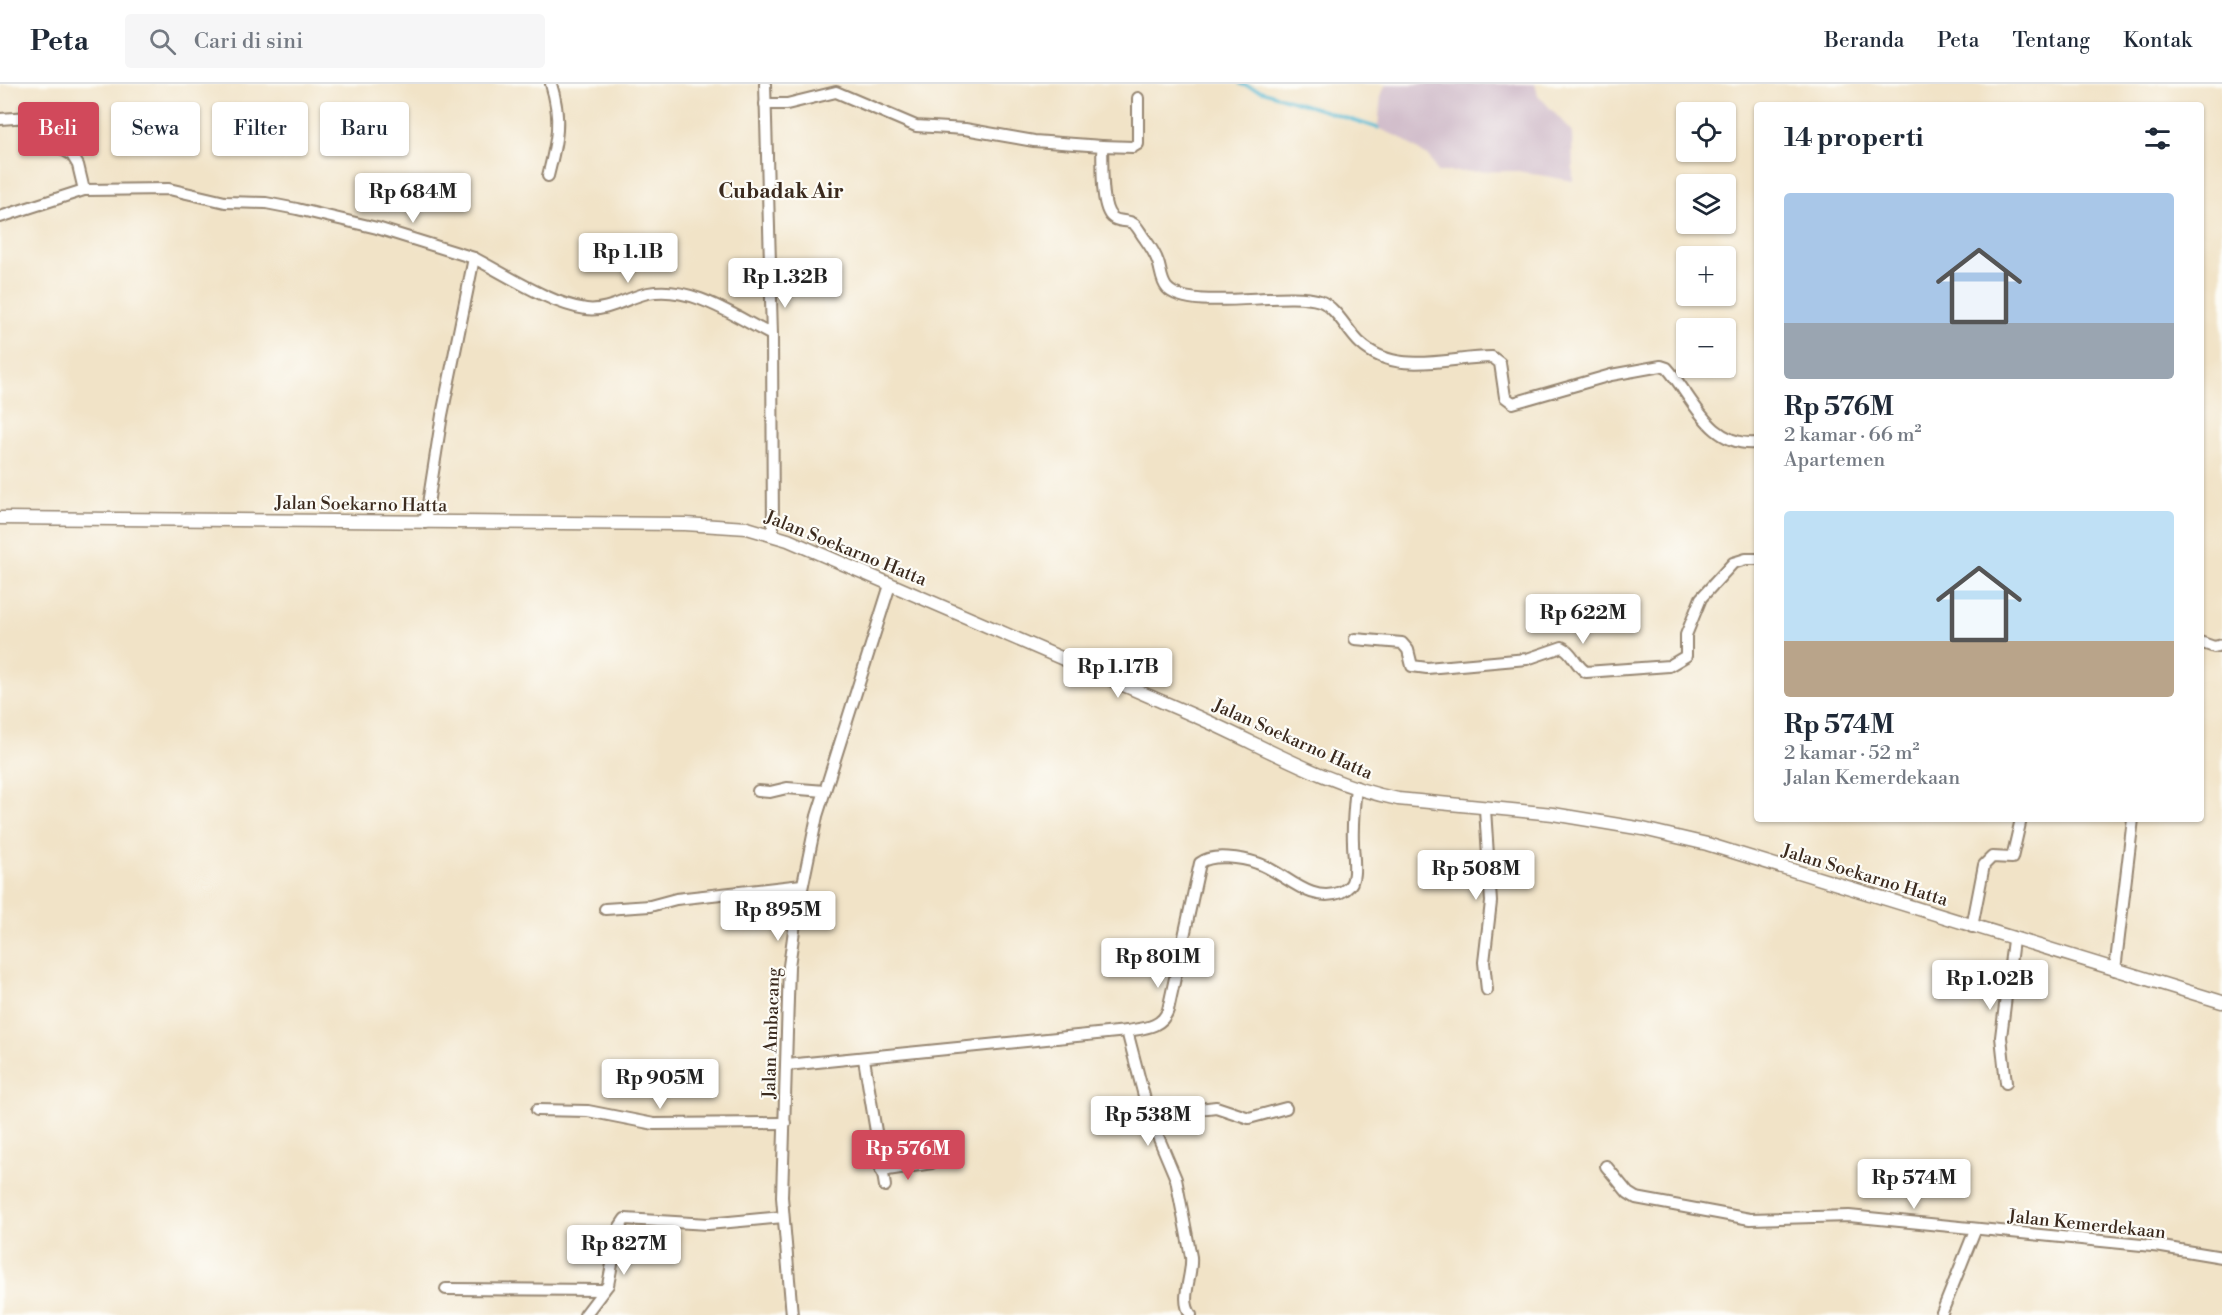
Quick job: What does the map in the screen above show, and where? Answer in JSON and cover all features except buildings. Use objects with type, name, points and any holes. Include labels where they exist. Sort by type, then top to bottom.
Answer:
[{"type":"street","points":[[548,176],[558,129],[559,110],[551,84]]},
{"type":"street","points":[[765,84],[772,335],[773,534]]},
{"type":"street","points":[[765,104],[787,104],[836,92],[916,126],[965,129],[1034,141],[1133,147],[1138,144],[1138,98]]},
{"type":"street","points":[[0,119],[29,117],[49,141],[72,155],[78,165],[84,189]]},
{"type":"street","points":[[1102,146],[1104,192],[1108,212],[1117,220],[1131,222],[1135,226],[1152,249],[1164,282],[1170,290],[1200,298],[1302,298],[1321,301],[1363,346],[1377,356],[1390,360],[1429,362],[1492,357],[1500,363],[1505,397],[1513,403],[1611,375],[1660,366],[1667,368],[1698,412],[1722,435],[1736,441],[1754,443]]},
{"type":"street","points":[[0,217],[84,189],[169,189],[225,202],[266,203],[377,228],[474,258],[578,308],[590,310],[607,307],[635,296],[656,292],[680,293],[700,299],[772,335]]},
{"type":"street","points":[[425,523],[442,415],[474,258]]},
{"type":"street","name":"Jalan Soekarno Hatta","points":[[0,518],[686,524],[747,528],[773,534],[1356,787],[1398,799],[1580,818],[1707,844],[2013,940],[2222,1002]]},
{"type":"street","points":[[1355,639],[1402,643],[1408,650],[1412,666],[1427,668],[1527,659],[1562,647],[1569,650],[1573,660],[1586,672],[1669,666],[1686,656],[1686,635],[1701,598],[1733,563],[1754,559]]},
{"type":"street","name":"Jalan Ambacang","points":[[792,1315],[783,1217],[782,1145],[785,1123],[789,966],[802,885],[825,791],[890,585]]},
{"type":"street","points":[[2204,643],[2214,647],[2222,645]]},
{"type":"street","points":[[787,1065],[1127,1031],[1158,1024],[1165,1017],[1190,913],[1196,873],[1205,859],[1258,863],[1309,892],[1326,894],[1347,889],[1353,881],[1354,870],[1353,827],[1356,787]]},
{"type":"street","points":[[758,791],[770,792],[787,788],[825,791]]},
{"type":"street","points":[[1485,809],[1491,902],[1484,962],[1487,990]]},
{"type":"street","points":[[1972,927],[1984,865],[1992,857],[2012,858],[2020,822]]},
{"type":"street","points":[[2115,970],[2133,822]]},
{"type":"street","points":[[605,909],[650,906],[668,900],[802,885]]},
{"type":"street","points":[[2006,1083],[2001,1036],[2013,940]]},
{"type":"street","points":[[1127,1031],[1149,1115],[1176,1179],[1191,1257],[1192,1269],[1185,1303],[1191,1315]]},
{"type":"street","points":[[864,1059],[885,1186]]},
{"type":"street","points":[[1149,1115],[1216,1107],[1249,1119],[1286,1108]]},
{"type":"street","points":[[537,1110],[588,1111],[645,1124],[785,1123]]},
{"type":"street","points":[[881,1171],[932,1163]]},
{"type":"street","name":"Jalan Kemerdekaan","points":[[1606,1166],[1636,1198],[1750,1219],[1849,1215],[1975,1230],[2162,1247],[2222,1257]]},
{"type":"street","points":[[585,1315],[608,1285],[619,1228],[625,1219],[708,1224],[783,1217]]},
{"type":"street","points":[[1941,1315],[1975,1230]]},
{"type":"street","points":[[446,1290],[604,1290]]},
{"type":"shaded area","points":[[1386,84],[1535,84],[1538,95],[1572,132],[1573,181],[1518,171],[1437,172],[1430,158],[1401,138],[1378,128],[1381,96]]},
{"type":"waterway","points":[[1240,84],[1378,128]]},
{"type":"district","name":"Cubadak Air","points":[[781,191]]}]
